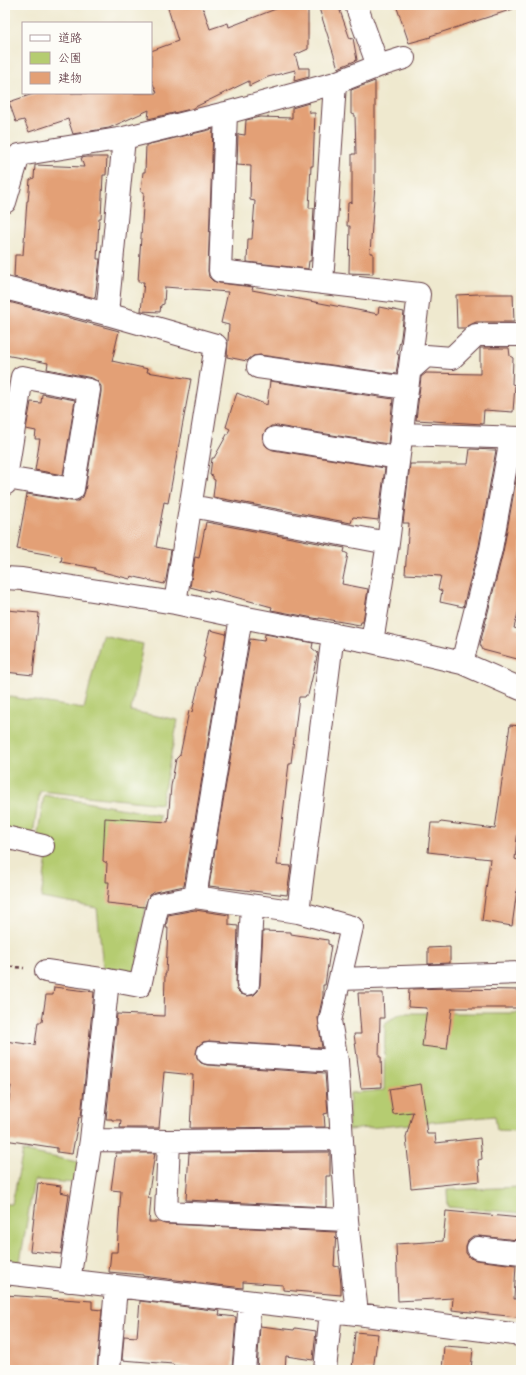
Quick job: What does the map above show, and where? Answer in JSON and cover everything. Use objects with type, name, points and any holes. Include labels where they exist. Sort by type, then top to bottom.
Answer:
[{"type":"street","points":[[356,5],[378,66]]},
{"type":"street","points":[[5,202],[19,155],[124,138],[335,83],[378,66],[404,58]]},
{"type":"street","points":[[322,282],[335,83]]},
{"type":"street","points":[[226,112],[220,271],[420,294],[388,543],[372,642]]},
{"type":"street","points":[[107,314],[124,138]]},
{"type":"street","points":[[5,288],[107,314],[216,345],[175,603]]},
{"type":"street","points":[[408,380],[426,356],[452,358],[476,335],[521,335]]},
{"type":"street","points":[[258,367],[408,380]]},
{"type":"street","points":[[22,377],[90,390],[73,489],[5,481],[22,377]]},
{"type":"street","points":[[402,434],[516,438],[491,548],[462,663]]},
{"type":"street","points":[[275,438],[398,458]]},
{"type":"street","points":[[191,506],[388,543]]},
{"type":"street","points":[[5,578],[22,579],[175,603],[372,642],[462,663],[521,689]]},
{"type":"street","points":[[195,897],[242,617]]},
{"type":"street","points":[[298,912],[334,634]]},
{"type":"street","points":[[5,837],[43,846]]},
{"type":"street","points":[[46,971],[140,986],[158,904],[195,897],[298,912],[352,927],[330,1021],[337,1061],[347,1220],[357,1314]]},
{"type":"street","points":[[248,984],[252,906]]},
{"type":"street","points":[[340,978],[521,973]]},
{"type":"street","points":[[69,1281],[91,1140],[108,980]]},
{"type":"street","points":[[208,1054],[337,1061]]},
{"type":"street","points":[[91,1140],[169,1141],[342,1139]]},
{"type":"street","points":[[169,1141],[166,1212],[347,1220]]},
{"type":"street","points":[[478,1248],[521,1253]]},
{"type":"street","points":[[5,1273],[357,1314],[521,1335]]},
{"type":"street","points":[[109,1370],[116,1287]]},
{"type":"street","points":[[244,1370],[250,1302]]},
{"type":"street","points":[[325,1370],[331,1311]]},
{"type":"green space","points":[[102,635],[143,644],[131,711],[178,720],[161,804],[40,791],[33,834],[5,831],[5,696],[84,709]]},
{"type":"green space","points":[[44,795],[160,815],[136,971],[103,968],[97,908],[41,898],[49,843],[37,839]]},
{"type":"green space","points":[[401,1013],[521,1013],[521,1131],[497,1130],[495,1116],[348,1130],[350,1093],[384,1090],[385,1023]]},
{"type":"green space","points":[[23,1151],[78,1162],[75,1183],[34,1180],[20,1262],[5,1260],[5,1204],[12,1204]]},
{"type":"green space","points":[[521,1187],[521,1213],[448,1207],[447,1190]]},
{"type":"building","points":[[167,5],[202,5],[210,29],[228,23],[229,27],[286,5],[308,5],[308,49],[295,55],[299,68],[309,68],[309,77],[294,81],[295,70],[268,77],[249,86],[249,81],[191,109],[148,119],[149,110],[109,128],[73,134],[68,119],[29,132],[24,120],[16,122],[9,102],[33,94],[157,93],[152,81],[152,51],[178,41]]},
{"type":"building","points":[[318,5],[338,5],[350,39],[353,38],[357,60],[338,68]]},
{"type":"building","points":[[396,5],[512,5],[513,9],[409,43]]},
{"type":"building","points":[[375,81],[375,184],[370,253],[373,253],[373,274],[349,273],[350,226],[347,226],[348,203],[352,202],[352,154],[356,154],[355,115],[351,114],[351,90]]},
{"type":"building","points":[[309,103],[310,113],[315,113],[313,166],[311,166],[309,208],[314,208],[311,261],[309,261],[308,269],[247,262],[248,239],[252,239],[255,201],[250,200],[251,166],[237,165],[238,134],[245,135],[246,120],[260,117],[292,118],[292,108]]},
{"type":"building","points":[[213,129],[209,277],[213,281],[219,283],[253,287],[252,290],[378,314],[379,307],[404,312],[397,354],[399,355],[396,374],[260,355],[253,356],[247,361],[227,357],[229,325],[221,323],[228,292],[165,287],[164,304],[161,305],[160,312],[141,311],[144,282],[138,282],[144,192],[141,192],[143,172],[145,172],[146,145]]},
{"type":"building","points":[[107,157],[106,175],[103,175],[101,218],[99,218],[97,259],[100,259],[95,298],[14,277],[15,255],[23,255],[27,201],[30,180],[34,178],[35,165],[84,167],[81,158]]},
{"type":"building","points":[[513,294],[514,322],[476,322],[465,328],[457,328],[456,295]]},
{"type":"building","points":[[5,301],[119,331],[112,361],[148,369],[147,372],[191,379],[168,503],[164,502],[156,547],[171,550],[164,584],[131,576],[130,579],[95,570],[95,568],[61,562],[62,557],[17,549],[27,494],[71,501],[78,501],[83,497],[101,386],[92,378],[47,369],[48,363],[5,355]]},
{"type":"building","points":[[480,348],[509,348],[510,356],[513,358],[512,384],[515,385],[513,412],[484,410],[483,424],[416,420],[421,377],[426,373],[480,374]]},
{"type":"building","points":[[270,381],[393,399],[388,444],[277,426],[271,426],[266,430],[263,436],[263,442],[267,447],[273,450],[385,468],[378,520],[353,517],[351,523],[213,497],[215,480],[213,479],[213,476],[210,475],[212,458],[214,458],[230,429],[226,427],[237,393],[267,405]]},
{"type":"building","points":[[42,394],[75,400],[63,475],[35,470],[40,439],[35,439],[36,431],[26,429],[31,402],[41,403]]},
{"type":"building","points":[[470,449],[496,450],[479,546],[463,607],[440,602],[442,591],[438,589],[441,576],[405,574],[409,523],[403,523],[410,464],[468,464]]},
{"type":"building","points":[[521,453],[521,602],[514,628],[521,630],[521,660],[483,650],[480,644],[503,552]]},
{"type":"building","points":[[206,522],[345,548],[344,552],[348,554],[342,584],[368,589],[363,622],[361,622],[360,625],[271,610],[272,607],[209,590],[209,592],[190,587],[195,557],[199,558]]},
{"type":"building","points":[[7,610],[39,613],[33,675],[5,672],[5,627]]},
{"type":"building","points":[[210,630],[226,634],[184,886],[155,892],[149,895],[145,907],[107,903],[109,882],[106,882],[107,863],[103,861],[105,818],[168,822],[171,786],[176,759],[180,755],[189,711],[192,712]]},
{"type":"building","points":[[265,634],[313,643],[312,648],[318,653],[308,695],[305,697],[299,697],[291,763],[289,763],[277,865],[291,866],[287,895],[209,886],[250,639],[264,641]]},
{"type":"building","points":[[510,725],[521,726],[521,818],[519,818],[515,859],[521,861],[512,926],[482,921],[490,859],[428,852],[431,823],[441,822],[495,829]]},
{"type":"building","points":[[195,910],[229,915],[229,925],[238,926],[236,984],[237,990],[241,994],[247,996],[254,995],[258,991],[260,985],[263,931],[291,932],[291,934],[328,940],[328,944],[331,945],[318,1018],[322,1048],[209,1041],[203,1042],[198,1046],[196,1053],[197,1058],[201,1063],[207,1065],[325,1073],[328,1113],[324,1114],[325,1127],[190,1128],[193,1075],[164,1072],[159,1128],[120,1128],[121,1120],[106,1119],[117,1014],[164,1016],[168,928],[166,928],[168,915]]},
{"type":"building","points":[[450,947],[450,963],[428,964],[428,948]]},
{"type":"building","points":[[54,987],[94,992],[81,1117],[79,1117],[72,1154],[57,1152],[57,1148],[5,1140],[5,1125],[11,1086],[7,1085],[7,1077],[5,1077],[5,1041],[35,1045],[38,1022],[42,1022],[46,995],[53,995]]},
{"type":"building","points":[[451,988],[521,990],[521,1008],[452,1008],[447,1049],[422,1046],[427,1008],[408,1007],[409,989]]},
{"type":"building","points":[[358,993],[383,993],[384,1018],[380,1018],[379,1057],[381,1057],[382,1087],[361,1088],[354,1034],[361,1034]]},
{"type":"building","points":[[421,1084],[427,1134],[435,1134],[436,1143],[480,1138],[482,1159],[478,1160],[480,1181],[411,1188],[406,1137],[413,1112],[393,1114],[389,1089]]},
{"type":"building","points":[[330,1152],[330,1176],[326,1176],[326,1207],[186,1200],[189,1153]]},
{"type":"building","points":[[116,1153],[155,1153],[148,1198],[151,1198],[149,1222],[336,1232],[334,1266],[339,1267],[341,1295],[283,1290],[283,1285],[243,1282],[243,1288],[109,1272],[111,1252],[117,1252],[121,1191],[111,1190]]},
{"type":"building","points":[[38,1183],[61,1186],[60,1192],[69,1194],[61,1254],[30,1251]]},
{"type":"building","points":[[446,1211],[521,1218],[521,1237],[519,1237],[518,1240],[473,1236],[468,1240],[466,1247],[466,1253],[470,1258],[516,1265],[514,1299],[519,1299],[517,1317],[452,1310],[453,1298],[398,1301],[396,1244],[443,1241]]},
{"type":"building","points":[[5,1295],[92,1301],[92,1309],[102,1310],[97,1370],[5,1370]]},
{"type":"building","points":[[140,1301],[220,1311],[219,1315],[236,1317],[232,1369],[174,1366],[173,1364],[122,1360],[124,1336],[137,1337]]},
{"type":"building","points":[[260,1326],[316,1331],[313,1360],[286,1356],[285,1370],[257,1370]]},
{"type":"building","points":[[355,1332],[378,1334],[373,1370],[352,1370]]},
{"type":"building","points":[[444,1346],[473,1348],[471,1370],[442,1370]]}]
